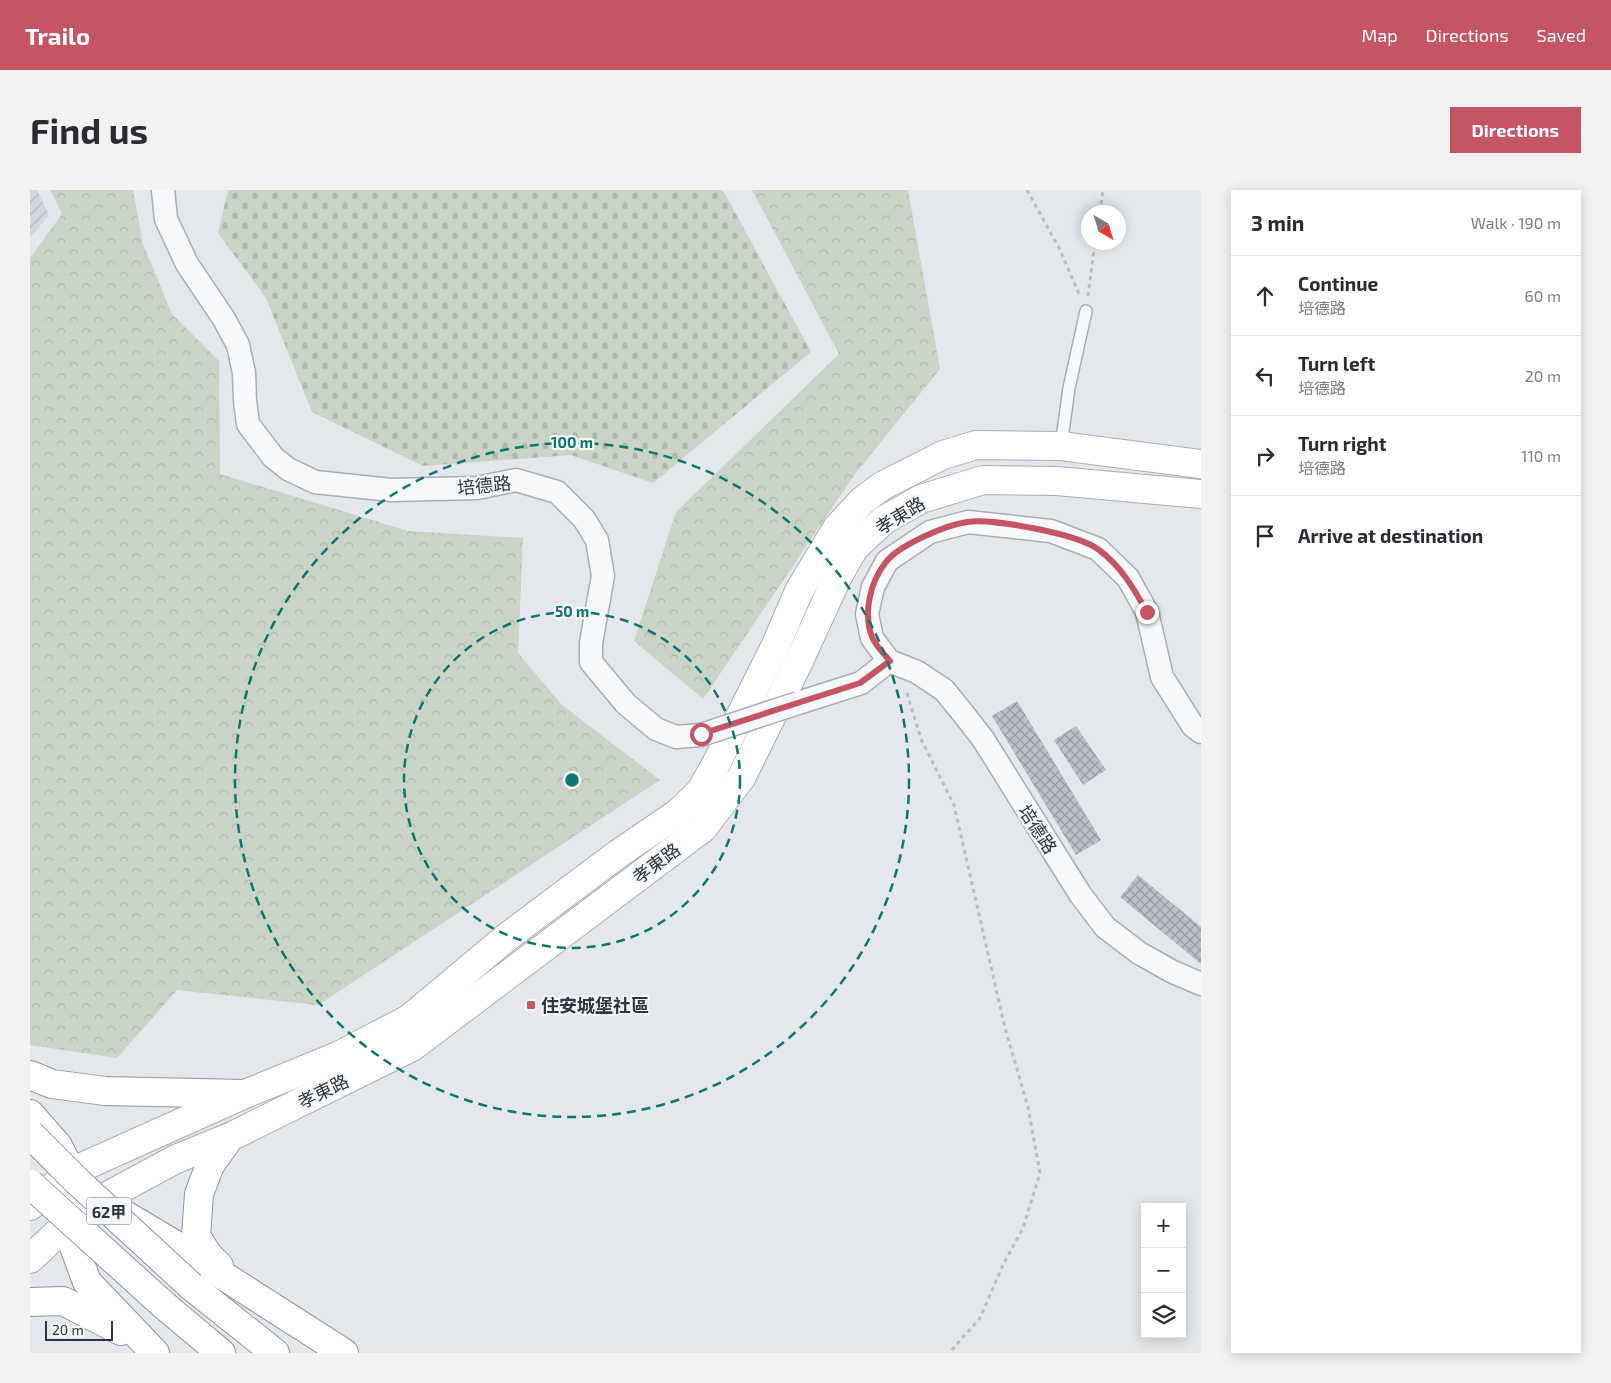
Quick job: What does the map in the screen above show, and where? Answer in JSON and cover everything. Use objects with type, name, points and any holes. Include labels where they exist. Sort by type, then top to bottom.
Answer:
[{"type":"main road","name":"孝東路","points":[[32,1197],[71,1172],[245,1094],[338,1056],[409,1019],[507,937],[618,854],[678,813],[700,792],[774,648],[799,591],[837,528],[862,501],[882,486],[914,468],[943,455],[976,446],[1061,446],[1201,464]]},
{"type":"main road","name":"孝東路","points":[[100,1200],[176,1159],[230,1137],[412,1047],[703,828],[741,778],[800,659],[837,578],[854,548],[884,520],[922,499],[984,480],[1057,481],[1201,494]]},
{"type":"main road","points":[[30,1075],[52,1084],[105,1091],[245,1094]]},
{"type":"main road","points":[[30,1114],[58,1146],[71,1172],[66,1212],[87,1282],[155,1353]]},
{"type":"main road","name":"62甲","points":[[30,1134],[77,1181],[191,1286],[275,1353]]},
{"type":"main road","points":[[230,1137],[210,1164],[200,1194],[196,1236],[208,1255],[228,1274],[270,1305]]},
{"type":"main road","points":[[32,1197],[66,1212]]},
{"type":"main road","name":"62甲","points":[[32,1197],[221,1353]]},
{"type":"main road","points":[[30,1259],[66,1212],[100,1200],[344,1353]]},
{"type":"main road","points":[[30,1302],[63,1301],[117,1328],[148,1353]]},
{"type":"street","name":"培德路","points":[[163,190],[166,219],[187,264],[224,319],[238,345],[244,373],[248,424],[273,457],[288,469],[315,482],[391,490],[477,488],[516,480],[557,492],[584,519],[597,540],[602,576],[592,636],[591,662],[626,704],[656,729],[676,736],[701,734],[860,683],[890,661]]},
{"type":"street","name":"培德路","points":[[1201,732],[1193,726],[1162,677],[1147,612],[1128,578],[1098,549],[1052,531],[968,522],[930,532],[887,561],[873,587],[867,614],[872,638],[890,661],[917,672],[944,690],[983,739],[1029,816],[1080,894],[1105,927],[1139,953],[1173,972],[1201,984]]},
{"type":"lane","points":[[1061,446],[1069,388],[1086,311]]},
{"type":"path","points":[[1027,190],[1060,250],[1086,311]]},
{"type":"path","points":[[1101,205],[1103,190]]},
{"type":"path","points":[[1086,311],[1095,250]]},
{"type":"path","points":[[890,661],[904,684],[921,739],[954,805],[1005,1028],[1028,1107],[1040,1173],[1023,1228],[1003,1265],[980,1318],[949,1353]]},
{"type":"shaded area","points":[[30,190],[37,190],[49,215],[30,238]]},
{"type":"green space","points":[[50,190],[133,190],[143,244],[172,314],[219,361],[220,474],[408,531],[523,538],[518,653],[562,705],[660,780],[318,1005],[177,990],[117,1058],[30,1045],[30,258],[62,214]]},
{"type":"green space","points":[[228,190],[720,190],[724,192],[811,352],[653,483],[571,455],[423,466],[312,412],[266,298],[218,233]]},
{"type":"green space","points":[[752,190],[908,190],[940,369],[855,474],[703,699],[634,641],[676,512],[839,354]]},
{"type":"building","points":[[1017,701],[1101,840],[1076,855],[992,716]]},
{"type":"building","points":[[1076,726],[1106,770],[1083,785],[1054,740]]},
{"type":"building","points":[[1138,875],[1201,927],[1201,964],[1120,897]]},
{"type":"place","name":"住安城堡社區","points":[[531,1005]]},
{"type":"route","points":[[701,734],[860,683],[890,661],[872,638],[867,614],[873,587],[887,561],[930,532],[968,522],[1052,531],[1098,549],[1128,578],[1147,612]]}]
